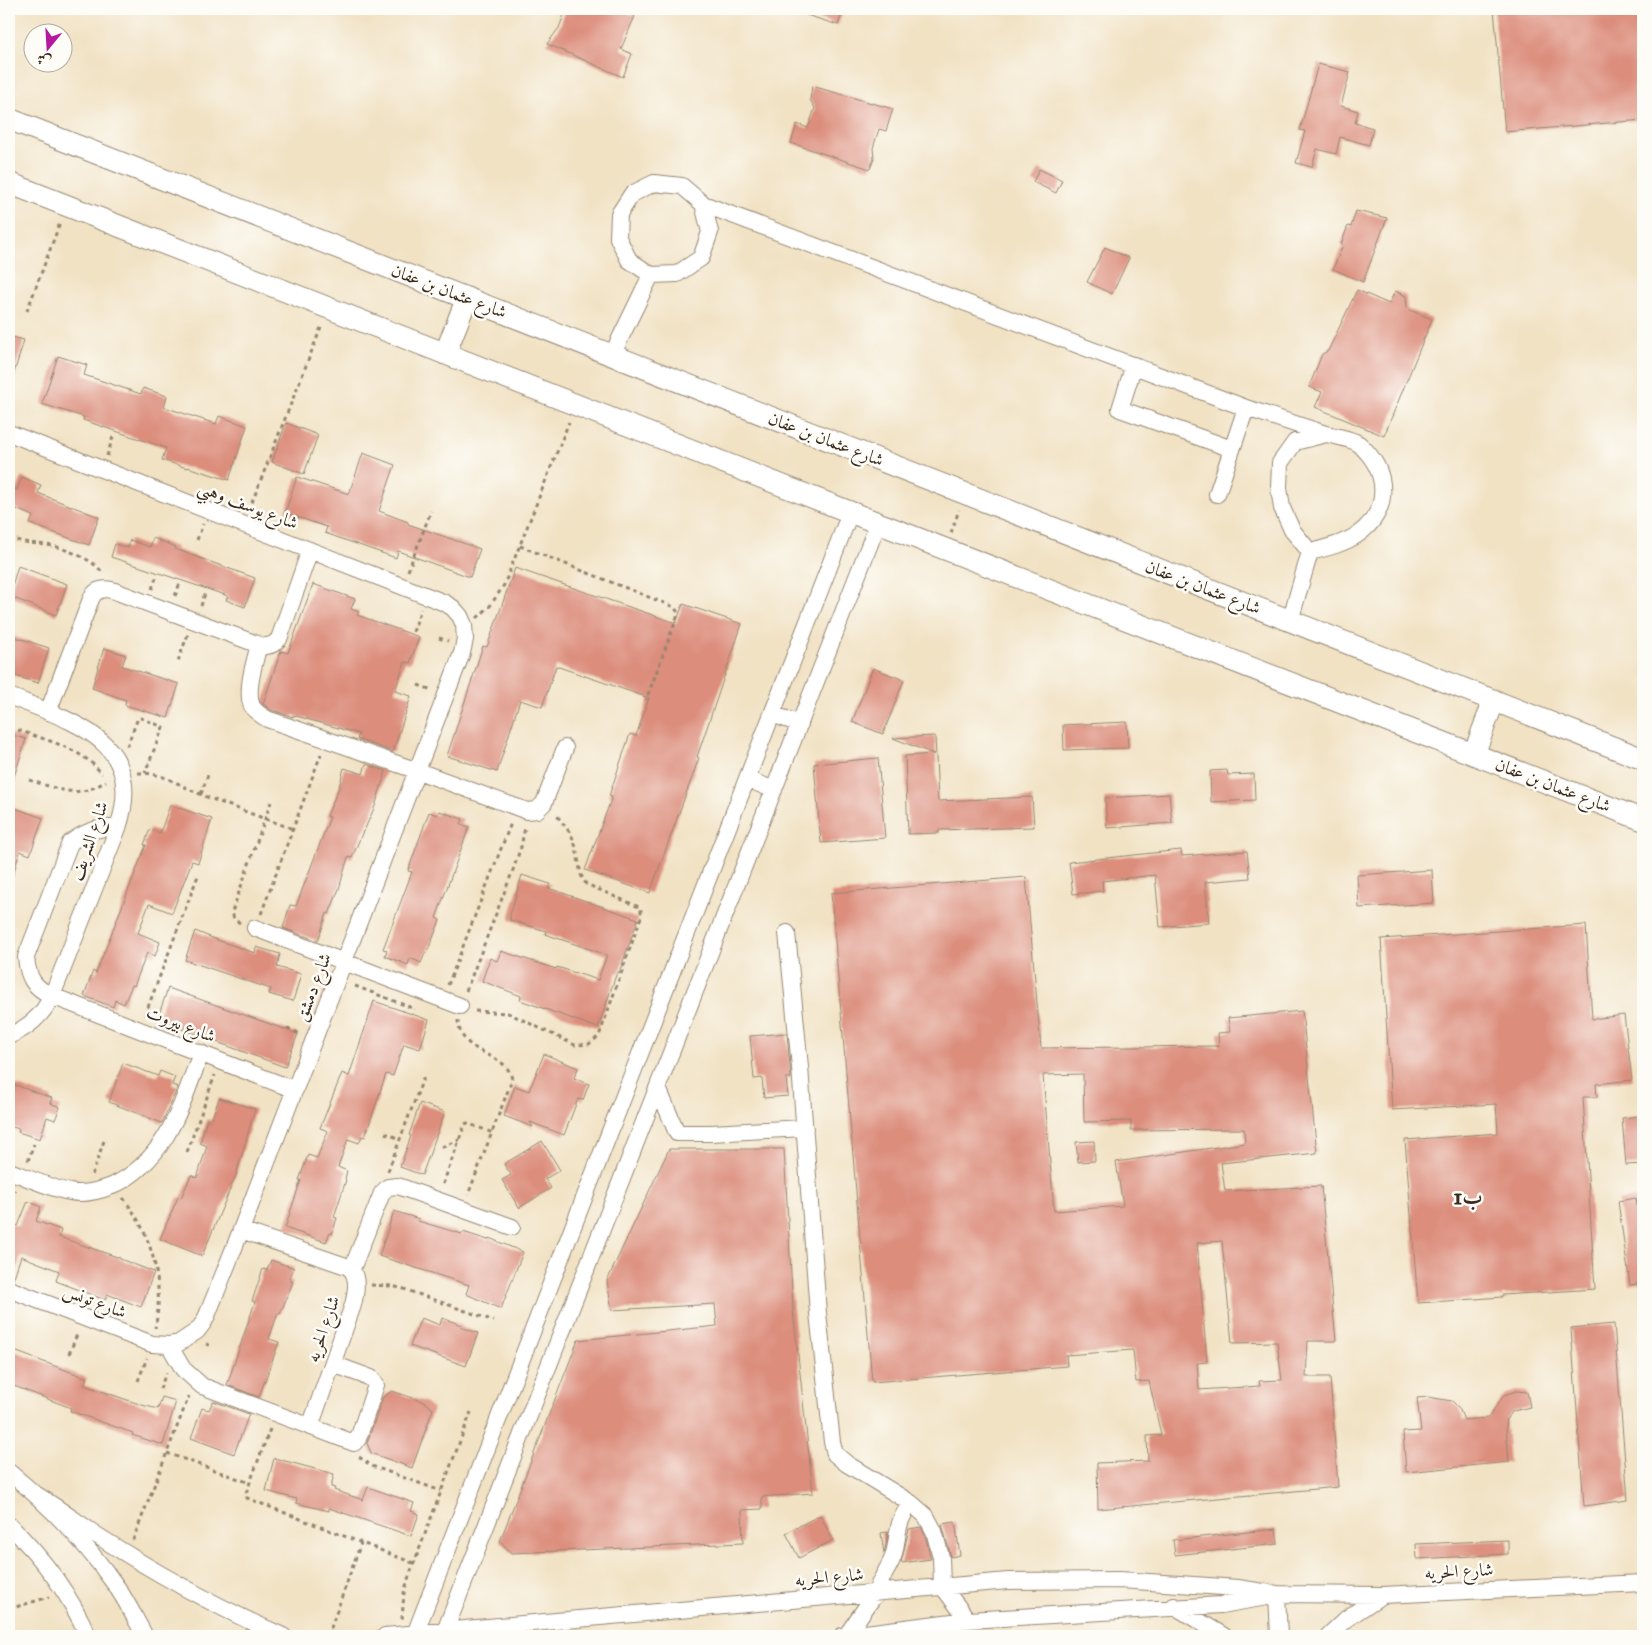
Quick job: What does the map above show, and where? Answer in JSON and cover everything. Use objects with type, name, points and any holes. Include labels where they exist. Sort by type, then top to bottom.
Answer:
[{"type":"main road","name":"شارع عثمان بن عفان","points":[[9,119],[1643,759]]},
{"type":"main road","name":"شارع عثمان بن عفان","points":[[9,183],[878,524],[1643,820]]},
{"type":"main road","points":[[445,354],[467,298]]},
{"type":"main road","points":[[1474,754],[1494,700]]},
{"type":"street","points":[[703,204],[710,232],[701,258],[677,274],[650,275],[629,260],[618,238],[619,214],[632,194],[654,183],[682,186],[703,204],[1246,408],[1358,443],[1378,468],[1383,487],[1380,506],[1370,522],[1357,535],[1344,542],[1310,552]]},
{"type":"street","points":[[612,355],[650,275]]},
{"type":"street","points":[[1134,366],[1120,409],[1232,449]]},
{"type":"street","points":[[1217,494],[1246,408]]},
{"type":"street","name":"شارع يوسف وهبي","points":[[9,432],[426,596],[453,608],[464,624]]},
{"type":"street","points":[[1310,552],[1292,530],[1282,508],[1279,488],[1280,463],[1295,442],[1326,434]]},
{"type":"street","points":[[409,1634],[508,1395],[850,512]]},
{"type":"street","points":[[445,1632],[878,524]]},
{"type":"street","points":[[48,712],[91,599],[97,591],[106,589],[259,645],[272,645],[279,639],[310,550]]},
{"type":"street","points":[[1290,621],[1310,552]]},
{"type":"street","name":"شارع دمشق","points":[[169,1345],[189,1338],[204,1322],[418,771],[464,647],[466,632],[464,624]]},
{"type":"street","points":[[259,645],[250,695],[251,705],[258,714],[267,719],[522,809],[537,810],[544,803],[565,748]]},
{"type":"street","name":"شارع الشريف","points":[[9,696],[79,726],[94,735],[107,746],[121,771],[125,794],[124,811],[118,828],[52,996],[45,1010],[35,1021],[9,1036]]},
{"type":"street","points":[[772,714],[800,724]]},
{"type":"street","points":[[747,779],[774,790]]},
{"type":"street","name":"شارع بيروت","points":[[118,828],[92,830],[80,835],[70,843],[26,957],[27,970],[32,981],[41,990],[52,996],[295,1090]]},
{"type":"street","points":[[255,928],[460,1006]]},
{"type":"street","points":[[786,932],[800,1067],[818,1313],[832,1442],[835,1454],[847,1464],[911,1503],[926,1516],[934,1531],[941,1557],[942,1586],[968,1620]]},
{"type":"street","points":[[9,1171],[70,1192],[86,1193],[113,1185],[141,1167],[162,1144],[176,1118],[201,1054]]},
{"type":"street","points":[[658,1088],[676,1133],[804,1128]]},
{"type":"street","points":[[241,1230],[350,1268],[354,1264],[382,1193],[388,1186],[398,1186],[512,1226]]},
{"type":"street","name":"شارع الحريه","points":[[310,1427],[353,1305],[357,1288],[354,1274],[350,1268]]},
{"type":"street","name":"شارع تونس","points":[[9,1288],[152,1344],[169,1345]]},
{"type":"street","points":[[532,1332],[559,1341]]},
{"type":"street","points":[[169,1345],[178,1361],[195,1382],[202,1386],[353,1443],[358,1439],[376,1385],[371,1378],[333,1364]]},
{"type":"street","points":[[508,1395],[534,1404]]},
{"type":"street","points":[[9,1472],[37,1495],[128,1554],[209,1602],[283,1636]]},
{"type":"street","points":[[37,1495],[79,1540],[115,1583],[144,1636]]},
{"type":"street","points":[[846,1636],[876,1593],[877,1586],[894,1555],[902,1514],[911,1503]]},
{"type":"street","points":[[9,1525],[41,1559],[65,1592],[88,1636]]},
{"type":"street","name":"شارع الحريه","points":[[385,1636],[1008,1581],[1120,1580],[1238,1588],[1277,1594],[1382,1595],[1643,1583]]},
{"type":"street","points":[[1277,1594],[1279,1636]]},
{"type":"street","name":"شارع الحريه","points":[[842,1636],[968,1620],[1239,1602],[1277,1594]]},
{"type":"street","points":[[1328,1636],[1346,1619],[1382,1595]]},
{"type":"street","points":[[1174,1606],[1224,1636]]},
{"type":"path","points":[[27,311],[66,206]]},
{"type":"path","points":[[243,524],[329,308]]},
{"type":"path","points":[[9,416],[14,401]]},
{"type":"path","points":[[464,624],[481,615],[498,596],[576,405]]},
{"type":"path","points":[[945,549],[966,493]]},
{"type":"path","points":[[402,586],[431,511]]},
{"type":"path","points":[[9,538],[30,544],[53,546],[96,564],[104,575],[106,589]]},
{"type":"path","points":[[520,546],[674,606],[677,617],[646,700]]},
{"type":"path","points":[[413,632],[426,596]]},
{"type":"path","points":[[178,661],[192,620]]},
{"type":"path","points":[[145,773],[163,728],[141,718],[138,719],[121,771],[165,777],[201,794],[293,829]]},
{"type":"path","points":[[18,730],[74,750],[87,758],[108,780],[90,790],[70,793],[29,780]]},
{"type":"path","points":[[271,802],[232,912],[234,919],[255,928],[327,739]]},
{"type":"path","points":[[201,794],[209,772]]},
{"type":"path","points":[[460,1006],[477,1011],[501,1011],[508,1013],[575,1045],[589,1044],[599,1036],[641,916],[641,909],[586,884],[581,876],[576,847],[571,834],[554,812],[544,803]]},
{"type":"path","points":[[442,999],[522,809]]},
{"type":"path","points":[[462,1209],[511,1086],[511,1074],[504,1064],[467,1043],[458,1026],[458,1016],[460,1006],[517,859],[523,835],[522,809]]},
{"type":"path","points":[[139,1030],[199,873]]},
{"type":"path","points":[[338,979],[415,1009]]},
{"type":"path","points":[[187,1152],[220,1061]]},
{"type":"path","points":[[388,1186],[390,1165],[424,1076]]},
{"type":"path","points":[[437,1200],[466,1123],[493,1133]]},
{"type":"path","points":[[385,1133],[400,1138]]},
{"type":"path","points":[[86,1193],[106,1138]]},
{"type":"path","points":[[442,1147],[459,1140]]},
{"type":"path","points":[[113,1185],[129,1204],[141,1225],[150,1248],[156,1272],[157,1320],[152,1344],[138,1381]]},
{"type":"path","points":[[357,1288],[380,1285],[398,1287],[494,1321]]},
{"type":"path","points":[[69,1354],[83,1318]]},
{"type":"path","points":[[128,1554],[195,1382]]},
{"type":"path","points":[[409,1634],[402,1621],[404,1600],[413,1563],[470,1412]]},
{"type":"path","points":[[276,1414],[246,1495],[250,1499],[413,1563]]},
{"type":"path","points":[[353,1443],[357,1455],[366,1464],[441,1491]]},
{"type":"path","points":[[167,1453],[250,1483]]},
{"type":"path","points":[[328,1636],[361,1543]]},
{"type":"path","points":[[9,1609],[65,1592]]},
{"type":"building","points":[[566,9],[619,9],[635,16],[621,49],[632,54],[623,77],[547,44],[559,28]]},
{"type":"building","points":[[798,9],[844,9],[838,25],[797,12]]},
{"type":"building","points":[[1494,9],[1637,9],[1643,78],[1643,120],[1505,132]]},
{"type":"building","points":[[1318,64],[1350,72],[1341,106],[1358,111],[1355,123],[1373,128],[1369,145],[1340,137],[1336,154],[1317,149],[1312,167],[1296,163],[1305,131],[1300,130]]},
{"type":"building","points":[[812,86],[893,109],[886,131],[879,129],[873,148],[874,159],[870,169],[791,143],[797,124],[808,128],[815,108],[810,100]]},
{"type":"building","points":[[1039,169],[1062,180],[1056,193],[1033,182]]},
{"type":"building","points":[[1356,211],[1387,218],[1363,282],[1333,269],[1343,245],[1341,244],[1348,226],[1351,227]]},
{"type":"building","points":[[1105,247],[1129,258],[1112,294],[1087,282]]},
{"type":"building","points":[[1357,290],[1389,304],[1395,291],[1406,296],[1407,309],[1432,319],[1384,436],[1315,407],[1322,392],[1309,387],[1322,354],[1328,351]]},
{"type":"building","points":[[9,336],[24,340],[12,380],[9,379]]},
{"type":"building","points":[[58,356],[87,365],[84,375],[141,394],[143,388],[167,396],[164,407],[216,424],[219,416],[247,426],[229,480],[162,460],[166,448],[83,420],[84,417],[42,404]]},
{"type":"building","points":[[286,423],[318,435],[304,474],[272,462]]},
{"type":"building","points":[[363,453],[395,465],[379,511],[408,522],[408,524],[480,549],[470,577],[398,551],[396,558],[325,533],[327,527],[285,513],[297,477],[349,494]]},
{"type":"building","points":[[22,477],[41,485],[38,493],[99,517],[89,545],[30,524],[33,516],[9,506],[9,486],[17,490]]},
{"type":"building","points":[[153,538],[176,547],[175,549],[255,578],[245,607],[226,600],[228,596],[111,557],[115,544],[128,548],[130,540],[150,547]]},
{"type":"building","points":[[18,566],[67,584],[56,615],[9,596]]},
{"type":"building","points":[[515,568],[676,623],[683,604],[742,624],[697,757],[699,758],[650,893],[585,870],[612,797],[609,796],[630,734],[636,736],[649,698],[556,666],[542,707],[520,700],[497,772],[447,756],[483,646],[487,647]]},
{"type":"building","points":[[313,584],[355,599],[351,609],[359,612],[357,615],[419,637],[410,663],[405,662],[395,691],[411,696],[393,752],[357,739],[359,734],[293,715],[293,717],[271,710],[263,704],[281,651],[288,653]]},
{"type":"building","points":[[9,635],[49,648],[38,683],[9,674]]},
{"type":"building","points":[[104,648],[126,655],[122,666],[179,684],[168,718],[125,705],[126,700],[92,688]]},
{"type":"building","points":[[873,668],[904,680],[883,734],[852,722]]},
{"type":"building","points":[[1127,722],[1128,748],[1064,750],[1063,725]]},
{"type":"building","points":[[9,734],[26,739],[12,783],[9,782]]},
{"type":"building","points":[[935,736],[938,801],[1032,797],[1034,827],[939,830],[939,833],[908,834],[905,756],[934,754],[893,738]]},
{"type":"building","points":[[878,758],[885,838],[821,843],[814,764]]},
{"type":"building","points":[[366,764],[386,771],[375,806],[364,831],[352,858],[348,857],[339,889],[329,914],[327,913],[318,941],[283,928],[290,905],[296,906],[330,817],[327,816],[339,787],[344,768],[363,774]]},
{"type":"building","points":[[1227,770],[1228,775],[1254,774],[1255,800],[1211,802],[1210,771]]},
{"type":"building","points":[[1169,794],[1172,823],[1107,828],[1105,798]]},
{"type":"building","points":[[170,805],[212,819],[198,863],[192,861],[172,913],[149,904],[138,933],[160,942],[155,956],[147,953],[134,986],[132,985],[124,1004],[115,1000],[113,1007],[84,996],[93,971],[96,973],[146,845],[144,845],[150,829],[160,833]]},
{"type":"building","points":[[9,806],[43,818],[30,855],[20,851],[12,878],[9,877]]},
{"type":"building","points":[[439,811],[463,819],[461,824],[469,827],[436,918],[440,920],[427,953],[425,953],[421,963],[410,958],[408,965],[385,956],[387,950],[383,949],[412,872],[408,871],[429,812],[437,815]]},
{"type":"building","points":[[1181,850],[1182,856],[1247,851],[1250,878],[1205,882],[1209,923],[1160,927],[1155,875],[1102,881],[1103,891],[1073,894],[1069,862]]},
{"type":"building","points":[[1432,870],[1434,903],[1359,908],[1357,875]]},
{"type":"building","points":[[522,875],[550,884],[548,888],[638,919],[598,1028],[520,1000],[521,996],[482,981],[490,958],[497,961],[501,951],[598,980],[607,955],[545,934],[546,931],[510,920]]},
{"type":"building","points":[[1026,877],[1041,1048],[1219,1046],[1218,1033],[1230,1032],[1228,1018],[1302,1011],[1317,1153],[1221,1163],[1225,1191],[1321,1186],[1336,1341],[1308,1341],[1306,1377],[1330,1377],[1338,1487],[1098,1509],[1097,1463],[1148,1461],[1147,1436],[1161,1435],[1149,1381],[1136,1382],[1133,1350],[1066,1355],[1067,1366],[872,1382],[831,893]],"holes":[[[1083,1074],[1084,1122],[1131,1121],[1131,1130],[1244,1129],[1245,1143],[1116,1162],[1123,1206],[1054,1211],[1043,1075]],[[1222,1241],[1232,1343],[1277,1342],[1282,1380],[1259,1381],[1260,1386],[1199,1390],[1197,1363],[1207,1362],[1197,1243]]]},
{"type":"building","points":[[1586,925],[1592,1019],[1624,1015],[1632,1080],[1596,1084],[1597,1097],[1583,1097],[1595,1289],[1418,1303],[1405,1140],[1498,1133],[1496,1104],[1392,1110],[1381,939]]},
{"type":"building","points":[[195,931],[255,953],[256,947],[280,954],[277,967],[301,974],[293,1001],[269,994],[271,989],[185,960]]},
{"type":"building","points":[[168,988],[298,1034],[285,1067],[157,1020]]},
{"type":"building","points":[[374,1001],[429,1020],[420,1049],[404,1044],[393,1076],[386,1074],[365,1137],[362,1136],[359,1143],[348,1139],[338,1167],[347,1171],[346,1180],[334,1217],[337,1218],[332,1234],[330,1233],[326,1242],[285,1228],[308,1155],[317,1158],[328,1131],[320,1128],[342,1073],[349,1076]]},
{"type":"building","points":[[787,1033],[791,1078],[786,1078],[788,1096],[764,1098],[762,1078],[754,1079],[750,1036]]},
{"type":"building","points":[[544,1054],[578,1068],[574,1078],[589,1084],[583,1100],[578,1099],[564,1135],[530,1122],[533,1127],[504,1116],[515,1086],[529,1091]]},
{"type":"building","points":[[123,1063],[158,1076],[160,1071],[175,1077],[172,1085],[178,1087],[162,1123],[109,1102]]},
{"type":"building","points":[[15,1085],[52,1098],[50,1103],[60,1107],[55,1120],[47,1117],[40,1139],[18,1132],[19,1129],[9,1126],[9,1102]]},
{"type":"building","points":[[219,1098],[255,1109],[236,1175],[202,1256],[160,1239],[178,1197],[181,1198],[191,1175],[197,1178],[207,1146],[200,1143],[207,1119],[211,1121]]},
{"type":"building","points":[[420,1103],[445,1112],[422,1175],[400,1167]]},
{"type":"building","points":[[1639,1116],[1643,1164],[1626,1165],[1622,1118]]},
{"type":"building","points":[[542,1141],[560,1170],[545,1179],[551,1188],[519,1208],[502,1180],[511,1175],[504,1164]]},
{"type":"building","points":[[1094,1141],[1095,1161],[1078,1162],[1076,1142]]},
{"type":"building","points":[[669,1149],[784,1149],[793,1309],[813,1493],[762,1497],[762,1509],[742,1510],[743,1543],[511,1553],[500,1541],[578,1340],[717,1326],[715,1304],[612,1310],[607,1281]]},
{"type":"building","points":[[1636,1198],[1643,1252],[1643,1283],[1630,1285],[1618,1201]]},
{"type":"building","points":[[28,1201],[41,1207],[36,1221],[61,1230],[59,1237],[154,1272],[141,1307],[107,1294],[105,1300],[56,1281],[59,1271],[21,1256],[13,1280],[9,1279],[9,1223],[18,1226]]},
{"type":"building","points":[[394,1211],[419,1219],[418,1221],[462,1234],[463,1232],[488,1240],[489,1238],[523,1252],[501,1309],[466,1294],[469,1285],[379,1256]]},
{"type":"building","points":[[271,1260],[294,1268],[289,1280],[293,1282],[280,1314],[278,1313],[269,1339],[279,1342],[259,1397],[227,1385],[255,1302],[252,1301],[263,1269],[267,1270]]},
{"type":"building","points":[[421,1318],[440,1325],[442,1318],[478,1333],[466,1366],[410,1346]]},
{"type":"building","points":[[1614,1324],[1628,1500],[1584,1506],[1571,1328]]},
{"type":"building","points":[[9,1349],[87,1378],[84,1385],[142,1405],[158,1409],[162,1397],[176,1401],[163,1445],[70,1411],[71,1408],[9,1384]]},
{"type":"building","points":[[392,1391],[425,1402],[433,1409],[412,1468],[371,1453],[367,1443],[383,1397]]},
{"type":"building","points":[[1516,1391],[1527,1392],[1530,1407],[1513,1411],[1507,1418],[1509,1462],[1406,1472],[1403,1432],[1421,1431],[1417,1398],[1428,1397],[1452,1401],[1459,1408],[1464,1420],[1488,1418],[1504,1395]]},
{"type":"building","points":[[213,1401],[249,1414],[234,1454],[191,1438],[202,1408],[209,1410]]},
{"type":"building","points":[[274,1458],[334,1474],[331,1487],[335,1488],[334,1490],[363,1500],[368,1487],[414,1503],[411,1511],[419,1514],[411,1536],[329,1508],[329,1511],[296,1503],[297,1499],[266,1491]]},
{"type":"building","points":[[820,1515],[833,1540],[799,1558],[786,1533]]},
{"type":"building","points":[[955,1522],[960,1555],[951,1557],[942,1524]]},
{"type":"building","points":[[921,1527],[931,1559],[901,1563],[909,1529]]},
{"type":"building","points":[[1276,1529],[1278,1544],[1175,1555],[1173,1540]]},
{"type":"building","points":[[888,1532],[886,1545],[884,1553],[881,1533]]},
{"type":"building","points":[[1508,1540],[1508,1554],[1417,1559],[1416,1544]]},
{"type":"district","name":"ب1","points":[[1468,1196]]}]
